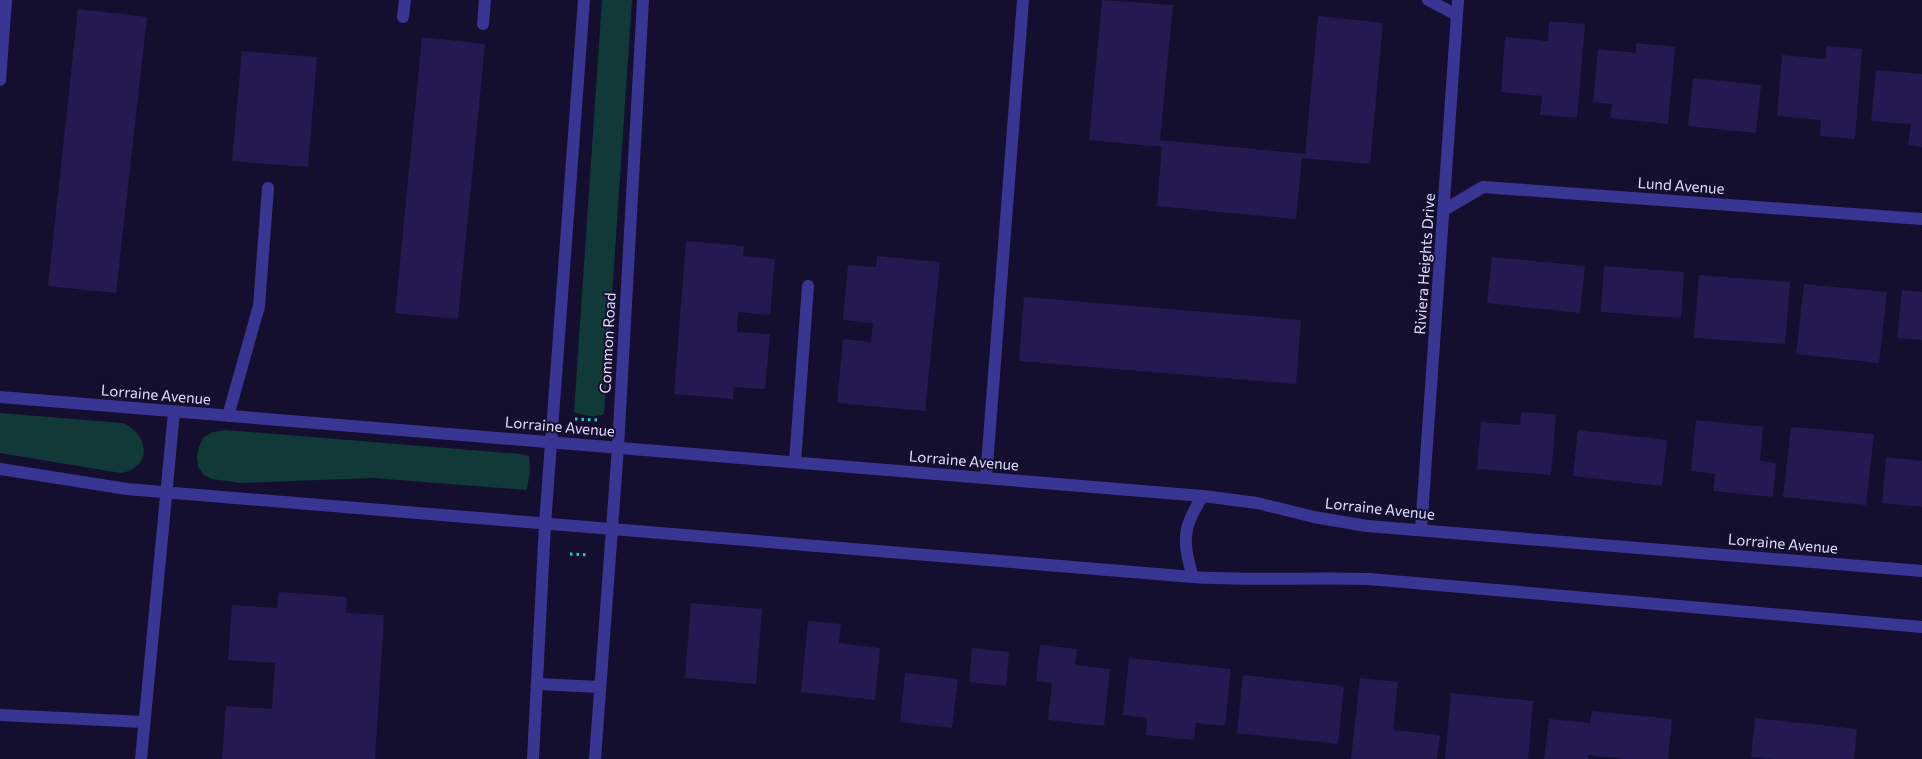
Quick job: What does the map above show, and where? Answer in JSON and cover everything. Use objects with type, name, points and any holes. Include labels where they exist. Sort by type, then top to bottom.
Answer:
[{"type":"street","points":[[0,80],[6,0]]},
{"type":"street","points":[[403,17],[405,0]]},
{"type":"street","points":[[483,24],[485,0]]},
{"type":"street","points":[[534,759],[545,524],[584,0]]},
{"type":"street","name":"Common Road","points":[[595,759],[618,448],[643,0]]},
{"type":"street","points":[[986,478],[1023,0]]},
{"type":"street","points":[[1428,0],[1457,15]]},
{"type":"street","name":"Riviera Heights Drive","points":[[1421,530],[1458,0]]},
{"type":"street","name":"Lund Avenue","points":[[1444,210],[1483,187],[1922,220]]},
{"type":"street","points":[[228,416],[259,306],[268,188]]},
{"type":"street","points":[[795,462],[808,286]]},
{"type":"street","name":"Lorraine Avenue","points":[[0,397],[1203,496],[1257,503],[1341,522],[1922,571]]},
{"type":"street","points":[[141,759],[174,412]]},
{"type":"street","points":[[0,469],[96,486],[166,493],[1193,577],[1257,580],[1309,578],[1369,579],[1922,627]]},
{"type":"street","points":[[1193,577],[1187,560],[1186,528],[1191,514],[1203,496]]},
{"type":"street","points":[[538,684],[599,687]]},
{"type":"street","points":[[0,714],[144,722]]},
{"type":"path","points":[[575,419],[603,421]]},
{"type":"path","points":[[570,554],[595,555]]},
{"type":"green space","points":[[602,0],[632,0],[604,414],[592,416],[574,412]]},
{"type":"green space","points":[[0,413],[123,423],[132,428],[142,442],[143,458],[131,470],[121,473],[0,453]]},
{"type":"green space","points":[[225,430],[520,454],[529,456],[530,470],[527,490],[373,478],[241,483],[212,479],[204,475],[198,467],[197,456],[199,446],[204,437],[213,432]]},
{"type":"building","points":[[1102,0],[1173,5],[1160,140],[1305,154],[1318,16],[1383,23],[1370,164],[1302,158],[1296,219],[1157,206],[1162,147],[1089,140]]},
{"type":"building","points":[[78,9],[147,17],[116,293],[48,286]]},
{"type":"building","points":[[1549,21],[1585,24],[1577,118],[1540,115],[1542,96],[1501,92],[1505,37],[1548,41]]},
{"type":"building","points":[[422,37],[485,44],[458,319],[395,313]]},
{"type":"building","points":[[1636,43],[1675,47],[1668,124],[1610,118],[1612,104],[1593,102],[1598,49],[1636,53]]},
{"type":"building","points":[[1826,46],[1862,49],[1855,139],[1820,136],[1821,120],[1777,116],[1782,55],[1826,59]]},
{"type":"building","points":[[242,51],[317,57],[308,167],[232,161]]},
{"type":"building","points":[[1876,70],[1922,74],[1922,147],[1908,145],[1911,124],[1871,121]]},
{"type":"building","points":[[1693,78],[1761,85],[1756,133],[1688,126]]},
{"type":"building","points":[[686,241],[744,246],[743,256],[775,259],[770,315],[738,312],[737,332],[770,334],[765,389],[734,387],[733,399],[674,394]]},
{"type":"building","points":[[877,256],[940,262],[925,411],[837,403],[843,339],[871,342],[873,323],[843,320],[848,265],[876,267]]},
{"type":"building","points":[[1492,257],[1585,266],[1580,313],[1487,303]]},
{"type":"building","points":[[1604,266],[1684,272],[1681,318],[1601,312]]},
{"type":"building","points":[[1699,275],[1790,282],[1785,344],[1694,338]]},
{"type":"building","points":[[1804,284],[1887,292],[1879,363],[1796,354]]},
{"type":"building","points":[[1902,290],[1922,292],[1922,340],[1897,338]]},
{"type":"building","points":[[1024,297],[1301,320],[1296,384],[1019,361]]},
{"type":"building","points":[[1521,412],[1556,414],[1551,475],[1477,469],[1481,422],[1520,425]]},
{"type":"building","points":[[1696,420],[1763,427],[1760,461],[1776,463],[1773,497],[1713,491],[1715,474],[1691,471]]},
{"type":"building","points":[[1791,427],[1874,434],[1866,505],[1783,497]]},
{"type":"building","points":[[1578,430],[1667,440],[1662,486],[1573,476]]},
{"type":"building","points":[[1886,457],[1922,461],[1922,507],[1882,503]]},
{"type":"building","points":[[279,592],[347,597],[346,613],[384,615],[375,759],[222,759],[226,706],[272,709],[275,663],[228,660],[232,605],[277,608]]},
{"type":"building","points":[[691,603],[762,609],[756,684],[685,678]]},
{"type":"building","points":[[808,621],[841,624],[839,643],[880,648],[875,700],[801,692]]},
{"type":"building","points":[[1040,645],[1077,649],[1075,665],[1110,669],[1104,726],[1048,720],[1052,683],[1036,681]]},
{"type":"building","points":[[972,648],[1009,652],[1006,686],[969,682]]},
{"type":"building","points":[[1129,658],[1231,669],[1225,726],[1196,723],[1194,740],[1146,735],[1147,718],[1123,715]]},
{"type":"building","points":[[905,673],[958,679],[952,728],[900,722]]},
{"type":"building","points":[[1243,675],[1344,686],[1338,744],[1237,733]]},
{"type":"building","points":[[1360,678],[1398,682],[1393,730],[1440,735],[1437,759],[1351,759]]},
{"type":"building","points":[[1451,693],[1533,701],[1528,759],[1445,759]]},
{"type":"building","points":[[1592,711],[1672,719],[1668,759],[1627,759],[1588,755],[1588,759],[1544,759],[1549,719],[1590,723]]},
{"type":"building","points":[[1755,718],[1857,729],[1854,759],[1775,759],[1751,757]]}]
